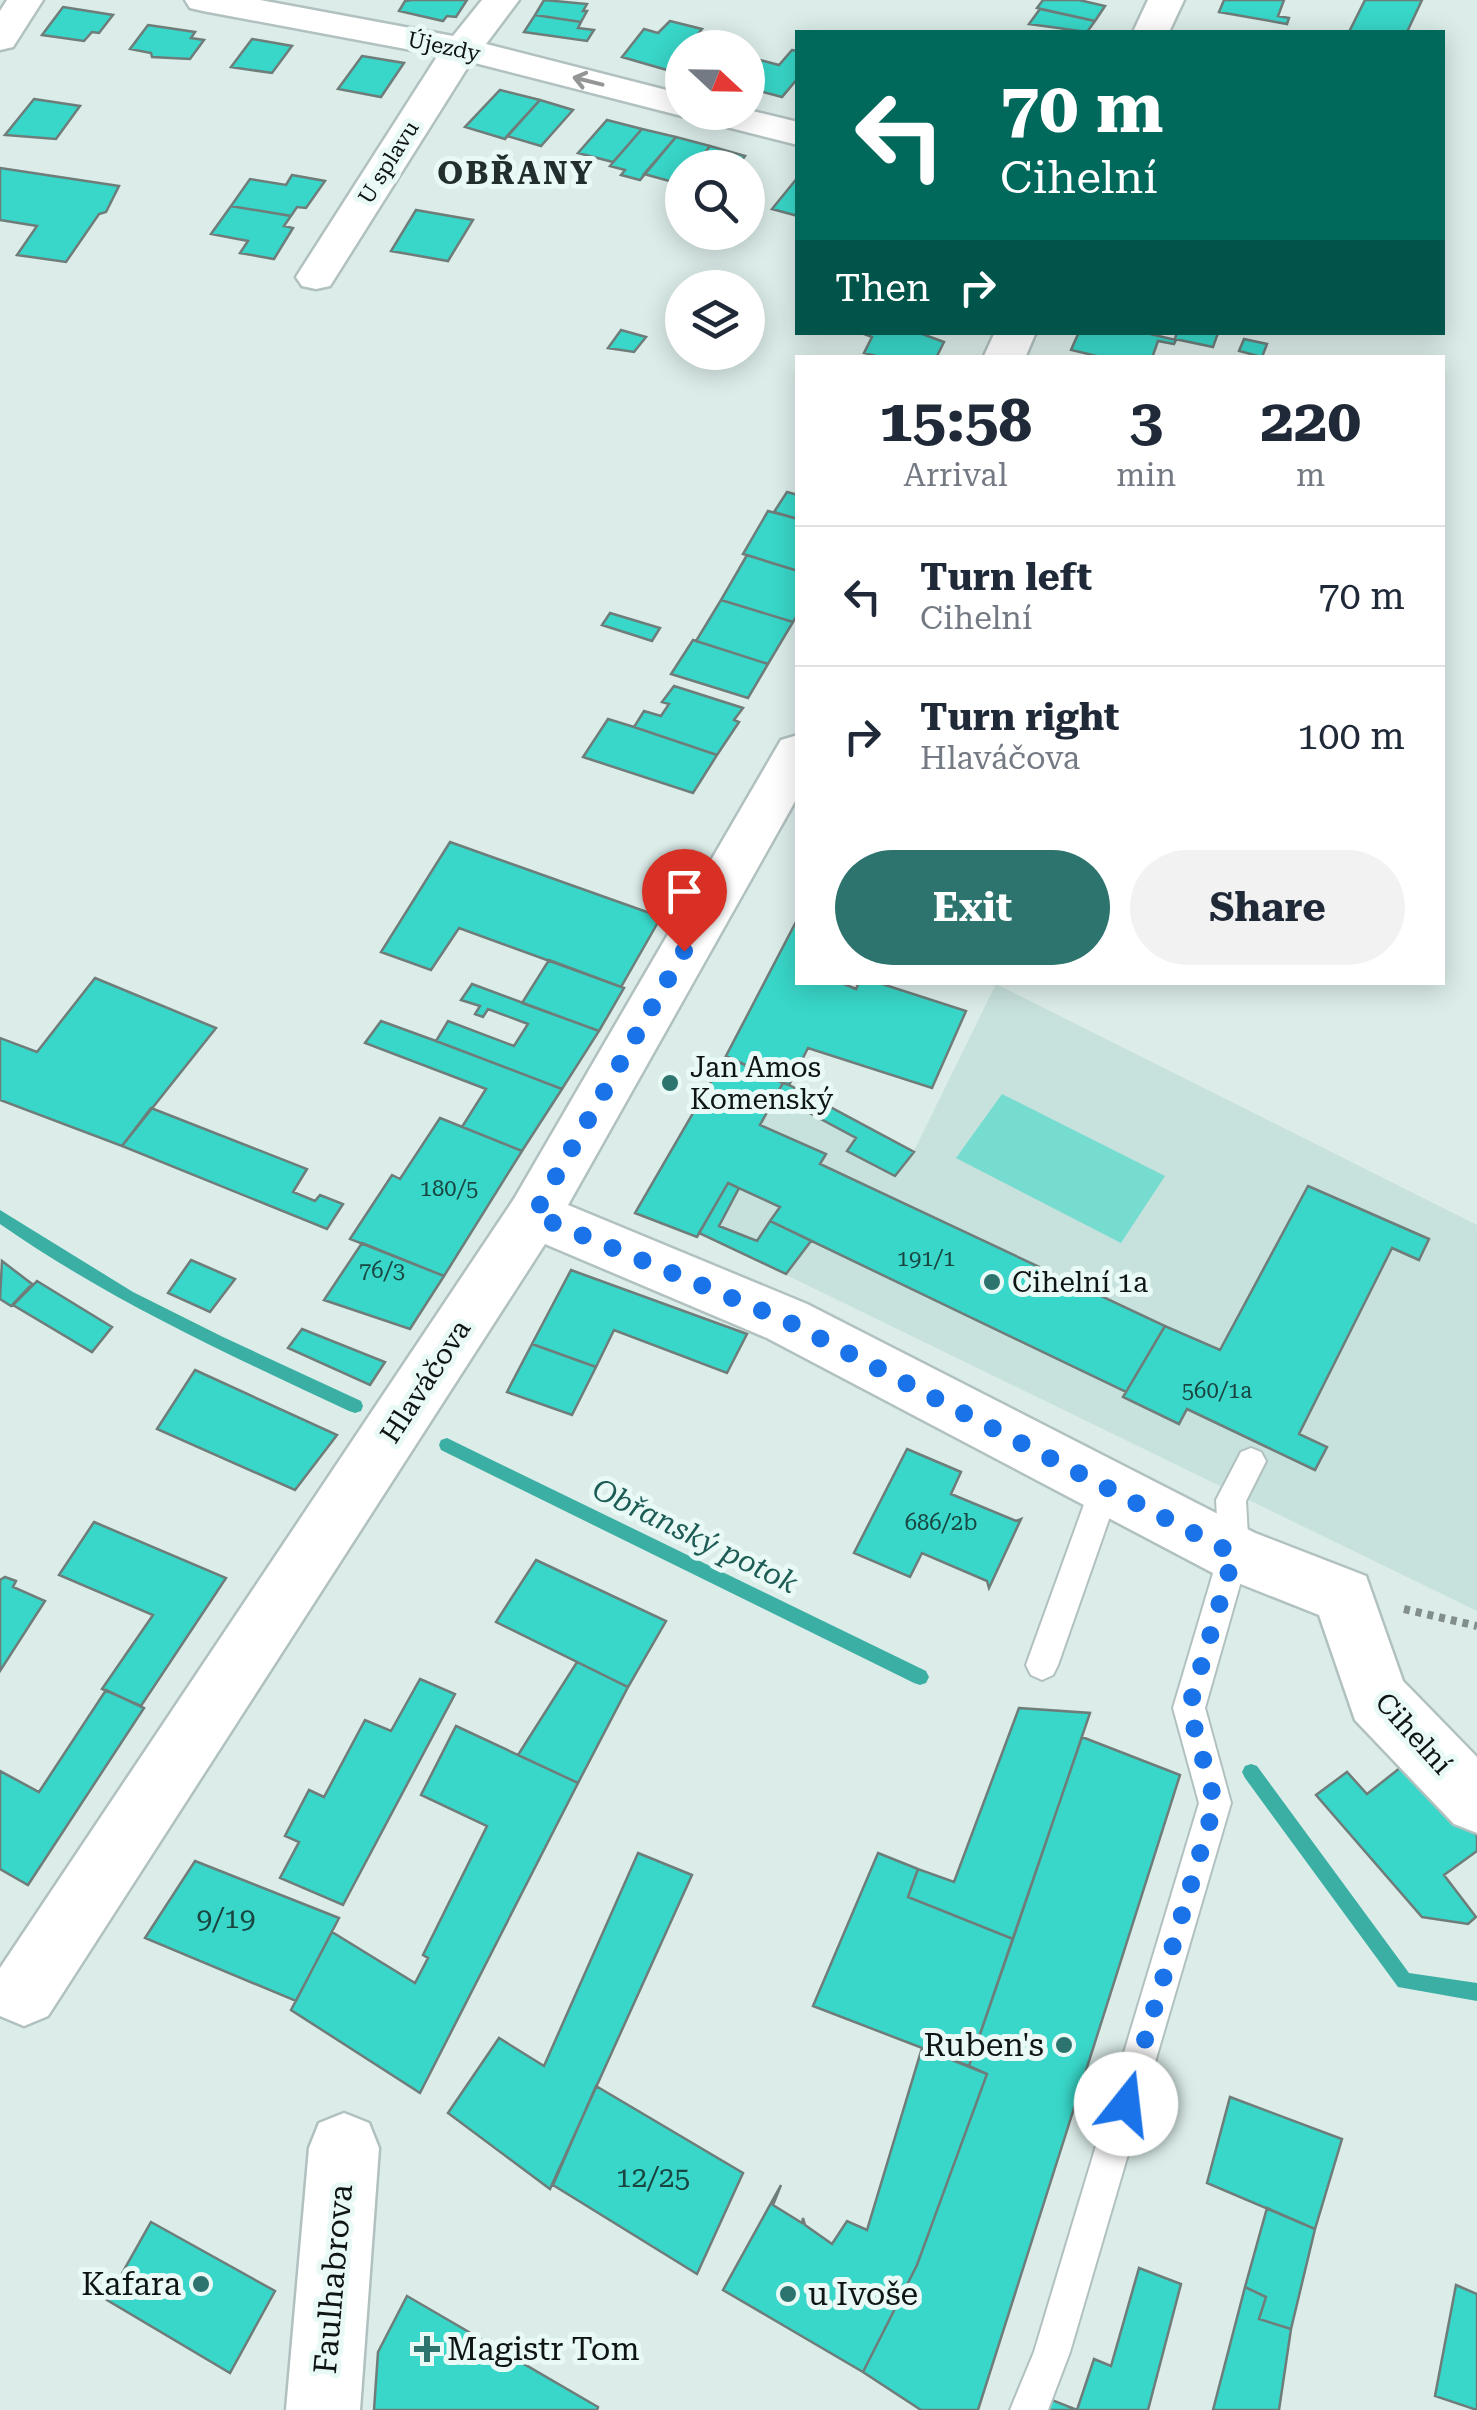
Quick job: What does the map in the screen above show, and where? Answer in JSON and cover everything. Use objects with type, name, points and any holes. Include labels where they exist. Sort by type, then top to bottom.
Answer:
[{"type":"street","points":[[0,39],[25,0]]},
{"type":"street","name":"Újezdy","points":[[203,0],[462,49],[665,101]]},
{"type":"street","name":"U splavu","points":[[316,277],[462,49],[501,0]]},
{"type":"street","points":[[1153,30],[1166,0]]},
{"type":"street","points":[[765,126],[795,133]]},
{"type":"street","name":"Hlaváčova","points":[[24,1992],[534,1215],[795,757]]},
{"type":"street","name":"Cihelní","points":[[534,1215],[787,1321],[1234,1554],[1344,1596],[1377,1700],[1477,1802]]},
{"type":"street","name":"Faulhabrova","points":[[322,2410],[344,2148]]},
{"type":"lane","points":[[1029,2410],[1052,2352],[1215,1803],[1189,1708],[1234,1554],[1231,1500],[1251,1461]]},
{"type":"lane","points":[[1042,1665],[1106,1484]]},
{"type":"shaded area","points":[[998,985],[1477,1225],[1477,1611],[700,1233],[697,1237],[635,1213],[726,1056],[914,1151]]},
{"type":"shaded area","points":[[1002,1094],[1165,1176],[1121,1243],[956,1158]]},
{"type":"building","points":[[467,0],[456,17],[447,16],[443,21],[399,11],[405,1]]},
{"type":"building","points":[[544,0],[587,4],[583,11],[587,11],[581,22],[535,15]]},
{"type":"building","points":[[1043,0],[1079,0],[1105,6],[1095,21],[1037,8]]},
{"type":"building","points":[[1224,0],[1284,0],[1278,16],[1289,18],[1287,24],[1219,12]]},
{"type":"building","points":[[1365,0],[1422,0],[1408,30],[1350,30]]},
{"type":"building","points":[[63,7],[113,15],[99,33],[92,32],[84,41],[42,35]]},
{"type":"building","points":[[1040,9],[1095,21],[1088,30],[1029,24]]},
{"type":"building","points":[[535,15],[581,22],[578,28],[594,30],[587,41],[524,32]]},
{"type":"building","points":[[670,21],[702,29],[665,30],[665,69],[622,57],[644,29],[658,33]]},
{"type":"building","points":[[148,25],[195,32],[191,38],[204,40],[190,59],[152,57],[151,53],[130,49]]},
{"type":"building","points":[[252,39],[292,46],[272,73],[231,67]]},
{"type":"building","points":[[795,50],[795,82],[782,97],[765,92],[765,61],[779,65]]},
{"type":"building","points":[[362,56],[404,63],[381,97],[338,89]]},
{"type":"building","points":[[500,90],[540,100],[505,139],[465,127]]},
{"type":"building","points":[[34,99],[80,106],[56,139],[5,135]]},
{"type":"building","points":[[540,100],[573,110],[541,146],[507,136]]},
{"type":"building","points":[[607,120],[642,129],[613,162],[578,153]]},
{"type":"building","points":[[642,129],[676,137],[640,180],[621,175],[625,170],[610,166]]},
{"type":"building","points":[[676,137],[710,146],[707,150],[665,150],[665,180],[644,174]]},
{"type":"building","points":[[0,168],[119,186],[106,212],[99,214],[66,262],[17,255],[37,226],[0,220]]},
{"type":"building","points":[[292,175],[325,181],[306,208],[297,207],[291,216],[231,206],[250,179],[286,185]]},
{"type":"building","points":[[795,181],[795,215],[772,209]]},
{"type":"building","points":[[231,206],[291,216],[284,226],[293,228],[274,259],[240,253],[248,241],[211,234]]},
{"type":"building","points":[[416,210],[473,220],[448,261],[391,251]]},
{"type":"building","points":[[621,330],[646,337],[634,352],[608,348]]},
{"type":"building","points":[[867,335],[925,335],[944,342],[938,355],[872,355],[864,353],[872,337]]},
{"type":"building","points":[[1078,335],[1155,335],[1176,340],[1174,344],[1158,341],[1153,355],[1092,355],[1071,350]]},
{"type":"building","points":[[1176,335],[1217,335],[1213,347],[1175,339]]},
{"type":"building","points":[[1244,339],[1267,344],[1263,355],[1239,351]]},
{"type":"building","points":[[787,492],[795,494],[795,518],[774,512]]},
{"type":"building","points":[[768,511],[795,518],[795,570],[743,554]]},
{"type":"building","points":[[747,555],[795,570],[793,622],[721,600]]},
{"type":"building","points":[[721,600],[793,622],[768,664],[696,641]]},
{"type":"building","points":[[610,613],[660,628],[652,641],[602,625]]},
{"type":"building","points":[[693,640],[768,664],[748,698],[671,674]]},
{"type":"building","points":[[674,686],[743,708],[734,720],[739,722],[717,755],[634,727],[644,711],[661,716],[669,704],[662,702]]},
{"type":"building","points":[[608,719],[717,755],[693,793],[583,757]]},
{"type":"building","points":[[450,842],[661,917],[621,987],[459,928],[431,970],[381,952]]},
{"type":"building","points":[[795,924],[795,985],[846,985],[856,989],[858,985],[885,985],[966,1011],[932,1088],[808,1048],[789,1085],[726,1056]]},
{"type":"building","points":[[549,960],[624,988],[599,1031],[522,1003]]},
{"type":"building","points":[[95,978],[216,1028],[122,1146],[0,1100],[0,1038],[37,1052]]},
{"type":"building","points":[[472,984],[599,1031],[562,1089],[436,1041],[448,1021],[514,1046],[528,1024],[488,1009],[483,1017],[475,1014],[480,1006],[461,1000]]},
{"type":"building","points":[[381,1021],[562,1089],[522,1151],[462,1127],[486,1089],[365,1043]]},
{"type":"building","points":[[726,1056],[783,1083],[760,1125],[826,1154],[820,1164],[1165,1326],[1126,1392],[770,1221],[780,1207],[728,1183],[697,1237],[635,1213]]},
{"type":"building","points":[[783,1083],[914,1152],[895,1176],[847,1151],[856,1138],[776,1095]]},
{"type":"building","points":[[151,1108],[307,1169],[293,1192],[315,1201],[320,1195],[343,1204],[327,1229],[122,1146]]},
{"type":"building","points":[[440,1118],[522,1151],[444,1276],[350,1239],[392,1175],[400,1179]]},
{"type":"building","points":[[728,1183],[739,1188],[719,1226],[757,1241],[770,1221],[811,1241],[786,1274],[699,1233]]},
{"type":"building","points":[[1308,1186],[1429,1239],[1419,1260],[1392,1248],[1299,1434],[1327,1447],[1315,1470],[1187,1409],[1179,1424],[1123,1397],[1165,1326],[1220,1350]]},
{"type":"building","points":[[362,1243],[444,1276],[410,1329],[324,1300]]},
{"type":"building","points":[[191,1260],[235,1279],[210,1312],[168,1293]]},
{"type":"building","points":[[2,1261],[32,1284],[11,1306],[0,1299]]},
{"type":"building","points":[[571,1270],[747,1334],[727,1373],[614,1330],[596,1367],[532,1344]]},
{"type":"building","points":[[37,1281],[112,1327],[92,1352],[13,1305]]},
{"type":"building","points":[[302,1329],[385,1362],[370,1385],[288,1348]]},
{"type":"building","points":[[532,1344],[596,1367],[572,1415],[507,1392]]},
{"type":"building","points":[[195,1370],[337,1435],[295,1490],[157,1429]]},
{"type":"building","points":[[907,1449],[961,1472],[951,1494],[1016,1521],[1021,1519],[989,1588],[987,1581],[922,1553],[910,1577],[854,1553]]},
{"type":"building","points":[[94,1522],[226,1578],[141,1706],[102,1689],[153,1615],[59,1575]]},
{"type":"building","points":[[536,1560],[666,1621],[628,1687],[496,1622]]},
{"type":"building","points":[[5,1577],[16,1581],[13,1587],[45,1601],[0,1671],[0,1580]]},
{"type":"building","points":[[577,1662],[628,1687],[578,1783],[518,1755]]},
{"type":"building","points":[[420,1679],[455,1694],[343,1905],[280,1878],[299,1842],[285,1836],[309,1790],[324,1797],[365,1720],[391,1731]]},
{"type":"building","points":[[106,1690],[144,1708],[28,1885],[0,1869],[0,1771],[39,1792]]},
{"type":"building","points":[[1019,1708],[1090,1713],[1013,1939],[908,1897],[918,1869],[954,1882]]},
{"type":"building","points":[[456,1726],[578,1783],[420,2093],[291,2010],[332,1932],[415,1983],[428,1958],[423,1955],[487,1826],[421,1795]]},
{"type":"building","points":[[1082,1737],[1180,1775],[978,2410],[921,2410],[863,2372],[917,2265],[987,2074],[969,2066]]},
{"type":"building","points":[[1410,1760],[1477,1836],[1477,1851],[1444,1875],[1476,1917],[1468,1924],[1422,1917],[1316,1795],[1347,1772],[1367,1794]]},
{"type":"building","points":[[638,1853],[692,1875],[550,2189],[448,2113],[499,2038],[544,2066]]},
{"type":"building","points":[[878,1853],[918,1869],[908,1897],[1013,1939],[969,2066],[813,2006]]},
{"type":"building","points":[[195,1861],[339,1918],[296,2001],[145,1938]]},
{"type":"building","points":[[922,2048],[987,2074],[917,2265],[863,2372],[723,2290],[781,2185],[773,2205],[802,2223],[803,2218],[805,2225],[832,2244],[847,2221],[867,2230]]},
{"type":"building","points":[[596,2086],[743,2173],[697,2274],[553,2185]]},
{"type":"building","points":[[1230,2097],[1342,2139],[1315,2229],[1207,2183]]},
{"type":"building","points":[[1267,2208],[1315,2229],[1291,2329],[1259,2319],[1266,2297],[1245,2287]]},
{"type":"building","points":[[151,2222],[275,2291],[230,2373],[107,2300]]},
{"type":"building","points":[[1139,2268],[1181,2284],[1148,2410],[1077,2410],[1094,2359],[1111,2366]]},
{"type":"building","points":[[1456,2285],[1477,2294],[1477,2410],[1435,2396]]},
{"type":"building","points":[[1245,2287],[1266,2297],[1259,2319],[1291,2329],[1279,2410],[1213,2410]]},
{"type":"building","points":[[407,2296],[598,2407],[597,2410],[374,2410],[378,2352]]},
{"type":"building","points":[[1052,2400],[1077,2410],[1047,2410]]},
{"type":"waterway","name":"Obřanský potok","points":[[0,1216],[128,1296],[355,1406]]},
{"type":"waterway","name":"Obřanský potok","points":[[447,1445],[920,1677]]},
{"type":"waterway","name":"Obřanský potok","points":[[1251,1772],[1404,1981],[1477,1992]]},
{"type":"place","name":"Jan Amos Komenský","points":[[670,1083]]},
{"type":"place","name":"Cihelní 1a","points":[[992,1282]]},
{"type":"place","name":"Ruben's","points":[[1064,2045]]},
{"type":"place","name":"Kafara","points":[[201,2284]]},
{"type":"place","name":"u Ivoše","points":[[788,2294]]},
{"type":"place","name":"Magistr Tom","points":[[427,2349]]},
{"type":"district","name":"OBŘANY","points":[[516,173]]},
{"type":"route","points":[[684,951],[534,1215],[787,1321],[1234,1554],[1189,1708],[1215,1803],[1126,2104]]}]
